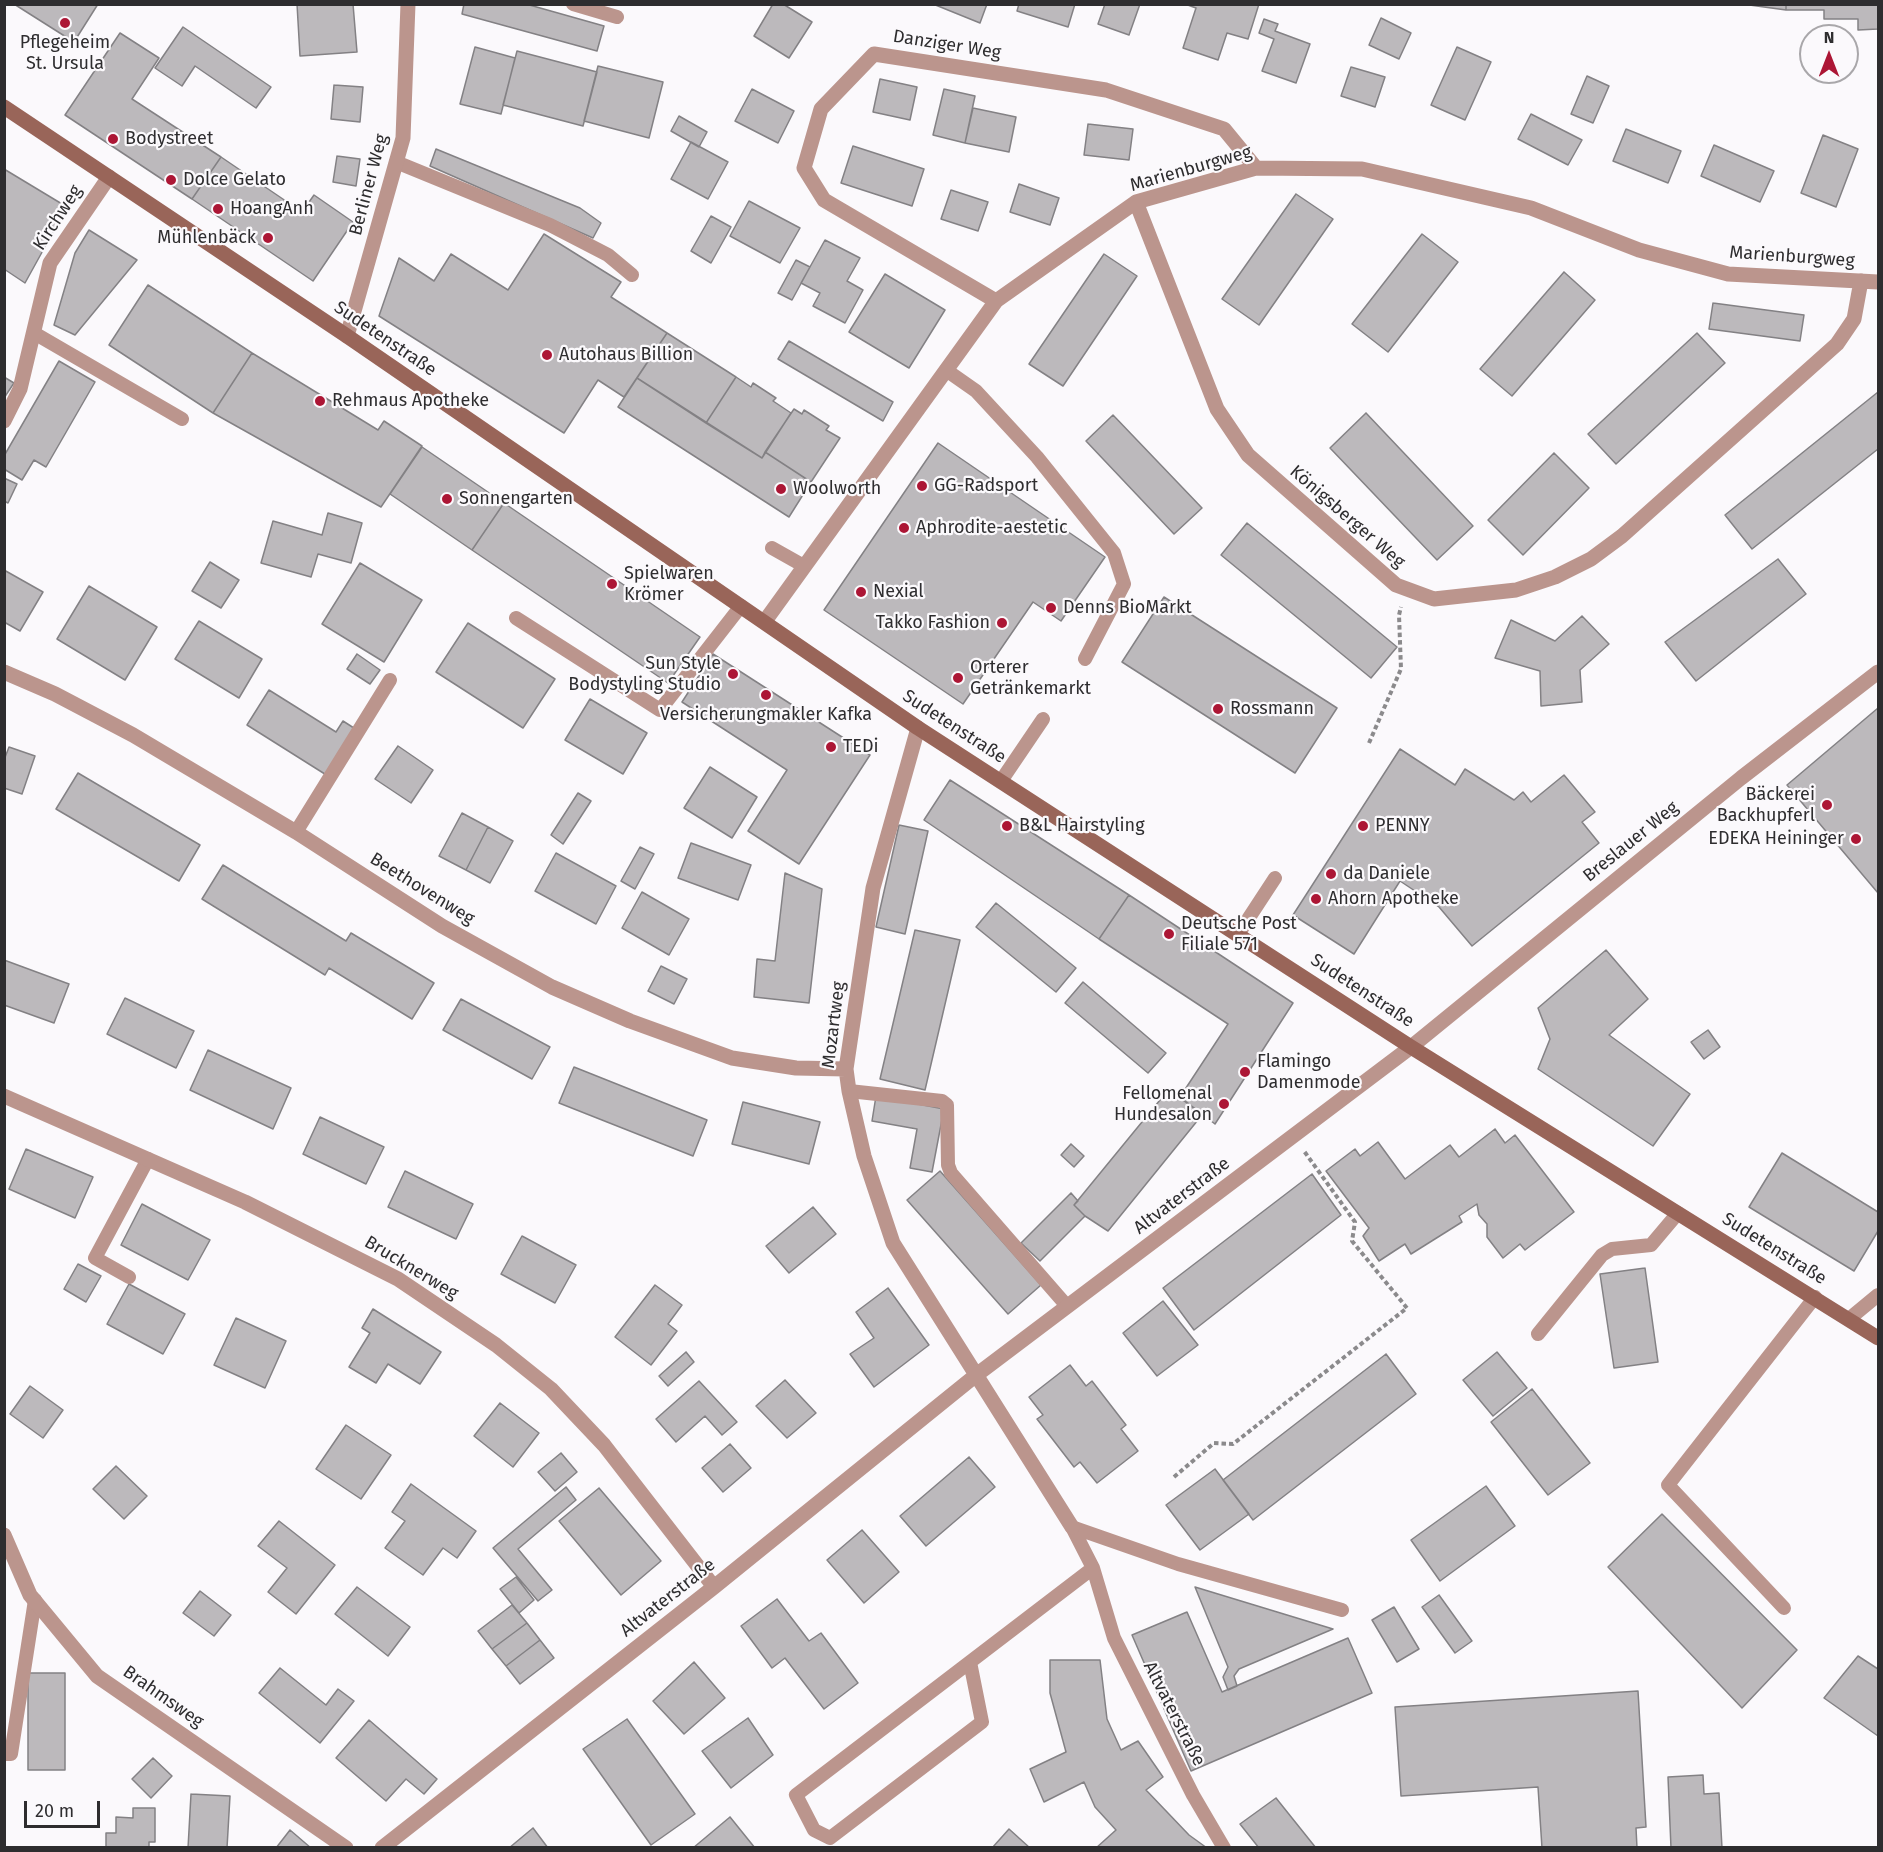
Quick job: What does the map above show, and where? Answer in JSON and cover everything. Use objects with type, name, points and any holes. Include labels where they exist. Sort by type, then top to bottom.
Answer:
[{"type":"street","name":"Berliner Weg","points":[[347,336],[403,138],[408,4]]},
{"type":"street","name":"Danziger Weg","points":[[996,301],[824,200],[804,168],[821,109],[874,54],[1106,90],[1224,129],[1256,168]]},
{"type":"street","name":"Sudetenstraße","points":[[4,107],[347,336],[918,728],[1239,933],[1412,1047],[1878,1338]]},
{"type":"street","name":"Marienburgweg","points":[[765,621],[996,301],[1136,202],[1256,168],[1362,169],[1531,208],[1639,250],[1728,274],[1878,282]]},
{"type":"street","name":"Kirchweg","points":[[4,422],[20,389],[50,263],[109,177]]},
{"type":"street","name":"Königsberger Weg","points":[[1136,202],[1217,409],[1248,455],[1396,585],[1434,599],[1516,590],[1555,577],[1591,559],[1622,536],[1837,344],[1854,319],[1861,282]]},
{"type":"street","name":"Beethovenweg","points":[[4,672],[55,694],[133,735],[296,832],[442,926],[552,987],[630,1022],[732,1058],[796,1068],[846,1069]]},
{"type":"street","name":"Breslauer Weg","points":[[1412,1047],[1741,778],[1878,672]]},
{"type":"street","name":"Mozartweg","points":[[918,728],[873,888],[846,1069],[864,1156],[893,1243],[975,1376]]},
{"type":"street","name":"Altvaterstraße","points":[[381,1848],[714,1587],[975,1376],[1412,1047]]},
{"type":"street","name":"Brucknerweg","points":[[4,1096],[245,1202],[398,1279],[496,1345],[551,1389],[604,1445],[714,1587]]},
{"type":"street","name":"Altvaterstraße","points":[[975,1376],[1072,1527]]},
{"type":"street","name":"Brahmsweg","points":[[4,1535],[34,1600],[97,1676],[346,1848]]},
{"type":"lane","points":[[573,4],[617,17]]},
{"type":"lane","points":[[396,162],[550,225],[608,255],[632,275]]},
{"type":"lane","points":[[34,333],[182,419]]},
{"type":"lane","points":[[946,370],[976,391],[1038,457],[1114,553],[1124,584],[1085,658]]},
{"type":"lane","points":[[772,548],[804,566]]},
{"type":"lane","points":[[516,618],[660,710],[741,606]]},
{"type":"lane","points":[[296,832],[390,680]]},
{"type":"lane","points":[[1001,781],[1043,719]]},
{"type":"lane","points":[[1239,933],[1275,878]]},
{"type":"lane","points":[[849,1091],[942,1101],[947,1105],[948,1165],[951,1173],[1067,1306]]},
{"type":"lane","points":[[129,1277],[95,1258],[148,1159]]},
{"type":"lane","points":[[1538,1334],[1602,1255],[1612,1249],[1651,1245],[1678,1213]]},
{"type":"lane","points":[[1849,1319],[1878,1295]]},
{"type":"lane","points":[[1784,1608],[1668,1485],[1815,1297]]},
{"type":"lane","points":[[1072,1527],[1089,1535],[1178,1564],[1342,1610]]},
{"type":"lane","name":"Altvaterstraße","points":[[1072,1527],[1093,1568],[1114,1638],[1193,1795],[1224,1848]]},
{"type":"lane","points":[[970,1662],[982,1722],[830,1838],[814,1830],[796,1795],[970,1662],[1093,1568]]},
{"type":"lane","points":[[4,1754],[12,1754],[34,1600]]},
{"type":"path","points":[[1369,743],[1401,669],[1399,615],[1406,589]]},
{"type":"path","points":[[1174,1477],[1214,1443],[1233,1444],[1407,1308],[1352,1241],[1355,1222],[1293,1136]]},
{"type":"building","name":"Pflegeheim St. Ursula","points":[[14,4],[98,4],[74,42]]},
{"type":"building","points":[[297,4],[353,4],[357,52],[300,56]]},
{"type":"building","points":[[464,4],[526,4],[604,26],[597,51],[462,14]]},
{"type":"building","points":[[773,4],[783,4],[812,22],[789,58],[754,36]]},
{"type":"building","points":[[933,4],[987,4],[980,23]]},
{"type":"building","points":[[1019,4],[1075,4],[1068,27],[1017,11]]},
{"type":"building","points":[[1105,4],[1140,4],[1129,35],[1098,24]]},
{"type":"building","points":[[1185,4],[1259,4],[1248,39],[1227,33],[1218,60],[1183,48],[1196,8]]},
{"type":"building","points":[[1742,4],[1786,4],[1786,10]]},
{"type":"building","points":[[1786,4],[1878,4],[1878,29],[1859,30],[1858,19],[1824,19],[1824,10],[1786,10]]},
{"type":"building","points":[[1381,18],[1411,33],[1399,59],[1369,45]]},
{"type":"building","points":[[1264,19],[1278,24],[1275,31],[1310,44],[1296,83],[1262,71],[1274,39],[1259,33]]},
{"type":"building","points":[[183,27],[271,87],[256,108],[195,66],[182,86],[155,68]]},
{"type":"building","points":[[120,33],[159,58],[132,99],[221,157],[192,199],[65,115]]},
{"type":"building","points":[[475,47],[515,58],[501,114],[460,104]]},
{"type":"building","points":[[1457,47],[1491,62],[1465,120],[1431,105]]},
{"type":"building","points":[[517,51],[597,72],[583,126],[503,105]]},
{"type":"building","points":[[598,66],[663,82],[649,138],[584,121]]},
{"type":"building","points":[[1351,67],[1385,77],[1375,107],[1341,96]]},
{"type":"building","points":[[1587,76],[1609,86],[1593,123],[1571,114]]},
{"type":"building","points":[[880,79],[917,87],[910,120],[873,112]]},
{"type":"building","points":[[334,85],[363,87],[360,122],[331,119]]},
{"type":"building","points":[[752,89],[794,111],[778,143],[735,121]]},
{"type":"building","points":[[944,89],[975,96],[965,143],[933,135]]},
{"type":"building","points":[[973,108],[1016,117],[1009,152],[965,143]]},
{"type":"building","points":[[1531,114],[1582,140],[1568,165],[1518,139]]},
{"type":"building","points":[[679,116],[707,132],[699,147],[671,131]]},
{"type":"building","points":[[1088,124],[1133,129],[1129,160],[1084,155]]},
{"type":"building","points":[[1626,129],[1681,151],[1668,183],[1613,161]]},
{"type":"building","points":[[1823,135],[1858,149],[1836,207],[1801,193]]},
{"type":"building","points":[[691,142],[728,162],[708,199],[671,179]]},
{"type":"building","points":[[1714,145],[1774,171],[1760,202],[1701,176]]},
{"type":"building","points":[[853,146],[924,169],[912,206],[841,183]]},
{"type":"building","points":[[436,149],[580,208],[601,223],[593,238],[430,166]]},
{"type":"building","points":[[337,156],[360,159],[356,186],[333,182]]},
{"type":"building","points":[[221,157],[302,212],[314,195],[353,222],[313,281],[192,199]]},
{"type":"building","points":[[4,169],[67,207],[25,283],[4,269]]},
{"type":"building","points":[[1019,184],[1059,198],[1050,225],[1010,212]]},
{"type":"building","points":[[951,190],[988,202],[978,231],[941,219]]},
{"type":"building","points":[[1296,194],[1333,219],[1259,325],[1222,299]]},
{"type":"building","points":[[749,201],[800,228],[780,263],[730,236]]},
{"type":"building","points":[[711,216],[731,227],[711,263],[691,251]]},
{"type":"building","points":[[89,230],[137,260],[75,335],[54,325],[75,253]]},
{"type":"building","name":"Autohaus Billion","points":[[544,234],[621,282],[611,297],[667,333],[624,397],[598,380],[564,433],[379,316],[399,258],[434,281],[451,254],[508,290]]},
{"type":"building","points":[[1422,234],[1458,262],[1388,352],[1352,324]]},
{"type":"building","points":[[825,240],[860,258],[847,281],[863,290],[845,323],[813,306],[820,293],[801,283]]},
{"type":"building","points":[[1104,254],[1137,276],[1063,386],[1029,364]]},
{"type":"building","points":[[796,260],[810,267],[792,300],[778,293]]},
{"type":"building","points":[[1564,272],[1595,300],[1512,396],[1480,369]]},
{"type":"building","points":[[885,274],[945,310],[909,368],[849,332]]},
{"type":"building","points":[[148,285],[252,353],[213,413],[109,345]]},
{"type":"building","points":[[1713,303],[1804,315],[1800,341],[1709,329]]},
{"type":"building","points":[[667,333],[736,377],[706,423],[637,378]]},
{"type":"building","points":[[1697,333],[1725,363],[1616,464],[1588,434]]},
{"type":"building","points":[[789,341],[893,402],[883,421],[778,359]]},
{"type":"building","points":[[252,353],[378,430],[384,421],[422,446],[381,507],[213,413]]},
{"type":"building","points":[[59,361],[95,382],[46,467],[34,460],[22,480],[4,469],[4,456]]},
{"type":"building","points":[[4,377],[14,383],[4,398]]},
{"type":"building","points":[[736,377],[751,387],[753,383],[776,398],[773,401],[791,413],[762,458],[706,423]]},
{"type":"building","points":[[637,378],[762,458],[765,452],[811,482],[789,517],[618,407]]},
{"type":"building","points":[[1878,392],[1878,449],[1752,549],[1725,515]]},
{"type":"building","points":[[794,409],[802,414],[804,410],[829,426],[826,430],[840,438],[811,482],[765,452]]},
{"type":"building","points":[[1366,413],[1473,526],[1437,560],[1330,448]]},
{"type":"building","points":[[1113,415],[1202,508],[1174,534],[1086,441]]},
{"type":"building","points":[[938,443],[1105,557],[1061,621],[1033,602],[963,704],[824,610]]},
{"type":"building","name":"Sonnengarten","points":[[422,447],[504,503],[472,550],[390,494]]},
{"type":"building","points":[[1554,453],[1589,488],[1523,555],[1488,520]]},
{"type":"building","points":[[4,478],[17,484],[8,503],[4,501]]},
{"type":"building","points":[[504,503],[700,637],[668,683],[472,550]]},
{"type":"building","points":[[328,513],[362,523],[351,563],[318,554],[311,577],[261,563],[273,521],[322,535]]},
{"type":"building","points":[[1247,523],[1397,647],[1371,678],[1221,555]]},
{"type":"building","points":[[1778,559],[1806,594],[1696,681],[1665,642]]},
{"type":"building","points":[[210,562],[239,580],[221,608],[192,591]]},
{"type":"building","points":[[360,563],[422,600],[384,662],[322,624]]},
{"type":"building","points":[[4,570],[43,592],[20,631],[4,622]]},
{"type":"building","points":[[89,586],[157,627],[125,680],[57,639]]},
{"type":"building","points":[[1164,597],[1337,708],[1295,773],[1122,662]]},
{"type":"building","points":[[1582,616],[1609,644],[1580,670],[1582,702],[1541,706],[1540,671],[1495,658],[1511,620],[1555,641]]},
{"type":"building","points":[[199,621],[262,659],[239,698],[175,659]]},
{"type":"building","points":[[468,623],[555,679],[523,728],[436,672]]},
{"type":"building","points":[[357,654],[380,670],[370,684],[347,669]]},
{"type":"building","points":[[713,654],[870,755],[799,864],[748,831],[787,770],[682,702]]},
{"type":"building","points":[[269,690],[336,732],[343,721],[357,730],[328,776],[247,725]]},
{"type":"building","points":[[590,699],[647,733],[623,774],[565,740]]},
{"type":"building","name":"EDEKA Heininger","points":[[1878,708],[1878,893],[1787,785]]},
{"type":"building","points":[[398,746],[433,770],[411,803],[375,779]]},
{"type":"building","points":[[9,747],[35,756],[22,794],[4,788],[4,760]]},
{"type":"building","points":[[1400,749],[1455,785],[1465,769],[1514,800],[1523,792],[1531,802],[1564,775],[1595,812],[1582,822],[1599,843],[1472,946],[1439,907],[1400,881],[1354,954],[1293,915]]},
{"type":"building","points":[[710,767],[757,797],[732,838],[684,808]]},
{"type":"building","points":[[78,773],[200,845],[179,881],[56,809]]},
{"type":"building","points":[[950,780],[1129,895],[1099,939],[924,820]]},
{"type":"building","points":[[578,793],[591,801],[563,844],[551,835]]},
{"type":"building","points":[[462,813],[488,827],[466,870],[439,856]]},
{"type":"building","points":[[899,825],[928,831],[905,934],[876,927]]},
{"type":"building","points":[[488,827],[513,841],[490,883],[466,870]]},
{"type":"building","points":[[691,843],[751,865],[738,900],[678,878]]},
{"type":"building","points":[[640,847],[654,854],[635,889],[621,881]]},
{"type":"building","points":[[556,853],[616,886],[596,924],[535,891]]},
{"type":"building","points":[[223,865],[346,941],[351,933],[434,983],[412,1019],[329,968],[325,975],[202,899]]},
{"type":"building","points":[[785,873],[822,889],[809,1003],[754,997],[757,959],[775,961]]},
{"type":"building","points":[[642,892],[689,919],[669,955],[622,928]]},
{"type":"building","points":[[1129,895],[1293,1003],[1215,1124],[1180,1097],[1228,1024],[1099,939]]},
{"type":"building","points":[[996,903],[1076,968],[1056,992],[976,927]]},
{"type":"building","points":[[915,930],[960,940],[925,1090],[880,1079]]},
{"type":"building","points":[[1606,950],[1648,999],[1609,1035],[1690,1094],[1653,1146],[1538,1069],[1550,1039],[1538,1008]]},
{"type":"building","points":[[4,960],[69,984],[54,1023],[4,1005]]},
{"type":"building","points":[[661,966],[687,979],[674,1004],[648,991]]},
{"type":"building","points":[[1083,982],[1166,1053],[1148,1073],[1065,1003]]},
{"type":"building","points":[[125,998],[194,1031],[176,1068],[107,1034]]},
{"type":"building","points":[[461,999],[550,1047],[532,1079],[443,1030]]},
{"type":"building","points":[[1708,1030],[1720,1047],[1704,1059],[1691,1042]]},
{"type":"building","points":[[208,1050],[291,1088],[273,1129],[190,1090]]},
{"type":"building","points":[[574,1067],[707,1120],[693,1156],[559,1103]]},
{"type":"building","points":[[1169,1089],[1202,1115],[1108,1231],[1085,1216],[1074,1205]]},
{"type":"building","points":[[876,1096],[944,1109],[932,1172],[910,1168],[917,1129],[872,1121]]},
{"type":"building","points":[[743,1102],[820,1122],[809,1164],[732,1144]]},
{"type":"building","points":[[320,1117],[384,1147],[366,1184],[303,1154]]},
{"type":"building","points":[[1495,1129],[1505,1143],[1515,1135],[1574,1212],[1525,1250],[1520,1244],[1503,1258],[1487,1237],[1487,1224],[1479,1215],[1477,1204],[1459,1216],[1462,1222],[1411,1254],[1405,1244],[1379,1261],[1363,1236],[1369,1228],[1326,1171],[1355,1149],[1360,1156],[1378,1142],[1405,1179],[1450,1145],[1459,1157]]},
{"type":"building","points":[[1071,1144],[1084,1156],[1074,1167],[1061,1155]]},
{"type":"building","points":[[26,1149],[93,1177],[75,1218],[9,1189]]},
{"type":"building","points":[[1782,1153],[1878,1212],[1878,1231],[1854,1271],[1749,1207]]},
{"type":"building","points":[[405,1171],[473,1204],[456,1239],[388,1207]]},
{"type":"building","points":[[940,1171],[1041,1285],[1008,1314],[907,1200]]},
{"type":"building","points":[[1312,1174],[1341,1215],[1194,1330],[1163,1288]]},
{"type":"building","points":[[1071,1193],[1078,1201],[1074,1205],[1085,1216],[1040,1261],[1021,1243]]},
{"type":"building","points":[[142,1204],[210,1240],[188,1280],[121,1245]]},
{"type":"building","points":[[813,1207],[836,1234],[789,1273],[766,1246]]},
{"type":"building","points":[[522,1236],[576,1265],[555,1303],[501,1274]]},
{"type":"building","points":[[78,1264],[101,1276],[86,1302],[64,1289]]},
{"type":"building","points":[[1645,1268],[1658,1362],[1614,1368],[1600,1274]]},
{"type":"building","points":[[129,1284],[185,1314],[163,1354],[107,1324]]},
{"type":"building","points":[[655,1285],[682,1305],[668,1324],[677,1331],[651,1365],[615,1337]]},
{"type":"building","points":[[888,1288],[929,1345],[874,1387],[850,1354],[874,1338],[856,1312]]},
{"type":"building","points":[[1163,1301],[1198,1345],[1157,1376],[1123,1333]]},
{"type":"building","points":[[373,1309],[441,1352],[420,1384],[388,1364],[376,1383],[349,1367],[370,1333],[362,1328]]},
{"type":"building","points":[[236,1318],[286,1341],[265,1388],[214,1365]]},
{"type":"building","points":[[686,1352],[694,1362],[668,1386],[659,1376]]},
{"type":"building","points":[[1497,1352],[1527,1388],[1493,1416],[1463,1380]]},
{"type":"building","points":[[1386,1354],[1416,1394],[1253,1520],[1223,1480]]},
{"type":"building","points":[[1070,1365],[1086,1386],[1092,1381],[1126,1425],[1121,1429],[1138,1451],[1097,1483],[1080,1462],[1074,1467],[1037,1419],[1043,1415],[1029,1397]]},
{"type":"building","points":[[785,1380],[816,1413],[787,1438],[756,1406]]},
{"type":"building","points":[[699,1381],[737,1422],[722,1435],[705,1416],[676,1442],[656,1419]]},
{"type":"building","points":[[30,1386],[63,1410],[43,1438],[10,1414]]},
{"type":"building","points":[[1532,1389],[1590,1463],[1548,1495],[1491,1422]]},
{"type":"building","points":[[500,1403],[539,1433],[513,1467],[474,1436]]},
{"type":"building","points":[[346,1425],[391,1455],[361,1499],[316,1469]]},
{"type":"building","points":[[730,1444],[751,1468],[723,1492],[702,1468]]},
{"type":"building","points":[[561,1453],[577,1472],[555,1491],[538,1472]]},
{"type":"building","points":[[969,1457],[995,1487],[926,1546],[900,1516]]},
{"type":"building","points":[[116,1466],[147,1496],[124,1519],[93,1489]]},
{"type":"building","points":[[1215,1469],[1249,1514],[1200,1550],[1166,1505]]},
{"type":"building","points":[[411,1484],[476,1531],[457,1558],[443,1548],[423,1575],[385,1548],[405,1521],[392,1512]]},
{"type":"building","points":[[1486,1486],[1515,1526],[1440,1581],[1411,1540]]},
{"type":"building","points":[[566,1487],[576,1500],[518,1549],[552,1590],[538,1601],[493,1548]]},
{"type":"building","points":[[599,1488],[661,1561],[621,1595],[559,1521]]},
{"type":"building","points":[[1662,1514],[1797,1650],[1742,1708],[1608,1567]]},
{"type":"building","points":[[279,1521],[335,1565],[296,1614],[268,1592],[287,1568],[258,1546]]},
{"type":"building","points":[[862,1530],[899,1572],[864,1603],[827,1560]]},
{"type":"building","points":[[516,1577],[534,1600],[519,1613],[500,1589]]},
{"type":"building","points":[[357,1587],[410,1627],[388,1656],[335,1614]]},
{"type":"building","points":[[1195,1587],[1333,1629],[1239,1669],[1234,1676],[1237,1686],[1228,1690],[1223,1677],[1228,1667]]},
{"type":"building","points":[[200,1591],[231,1615],[214,1636],[183,1613]]},
{"type":"building","points":[[1439,1595],[1472,1641],[1455,1653],[1422,1607]]},
{"type":"building","points":[[777,1599],[809,1641],[821,1633],[858,1683],[824,1709],[785,1658],[772,1668],[741,1626]]},
{"type":"building","points":[[512,1605],[527,1623],[492,1649],[478,1631]]},
{"type":"building","points":[[1394,1607],[1419,1649],[1397,1662],[1372,1620]]},
{"type":"building","points":[[1187,1612],[1222,1692],[1348,1638],[1372,1693],[1191,1771],[1132,1635]]},
{"type":"building","points":[[527,1623],[540,1640],[506,1666],[492,1649]]},
{"type":"building","points":[[540,1640],[554,1658],[520,1684],[506,1666]]},
{"type":"building","points":[[1858,1656],[1878,1669],[1878,1736],[1824,1698]]},
{"type":"building","points":[[1050,1660],[1100,1660],[1107,1719],[1121,1750],[1138,1741],[1163,1777],[1146,1790],[1189,1835],[1207,1848],[1096,1848],[1116,1830],[1095,1807],[1084,1782],[1044,1802],[1030,1769],[1066,1752],[1050,1693]]},
{"type":"building","points":[[694,1662],[725,1698],[684,1734],[653,1701]]},
{"type":"building","points":[[280,1668],[326,1705],[338,1689],[354,1701],[320,1743],[259,1693]]},
{"type":"building","points":[[28,1673],[65,1673],[65,1770],[28,1770]]},
{"type":"building","points":[[1638,1691],[1646,1827],[1636,1828],[1637,1848],[1542,1848],[1538,1787],[1401,1796],[1395,1707]]},
{"type":"building","points":[[748,1718],[773,1755],[731,1788],[702,1751]]},
{"type":"building","points":[[627,1719],[695,1814],[651,1845],[583,1749]]},
{"type":"building","points":[[369,1720],[437,1779],[424,1794],[406,1779],[386,1801],[336,1758]]},
{"type":"building","points":[[153,1758],[172,1776],[151,1798],[132,1779]]},
{"type":"building","points":[[1703,1775],[1704,1794],[1719,1793],[1722,1848],[1671,1848],[1668,1777]]},
{"type":"building","points":[[191,1794],[230,1796],[227,1848],[188,1848]]},
{"type":"building","points":[[1276,1798],[1316,1848],[1259,1848],[1240,1824]]},
{"type":"building","points":[[133,1808],[155,1808],[155,1842],[149,1842],[149,1848],[106,1848],[106,1833],[116,1833],[116,1817],[133,1818]]},
{"type":"building","points":[[730,1817],[755,1848],[693,1848]]},
{"type":"building","points":[[533,1828],[548,1848],[509,1848]]},
{"type":"building","points":[[1009,1829],[1030,1848],[992,1848]]},
{"type":"building","points":[[290,1830],[311,1848],[276,1848]]},
{"type":"place","name":"Pflegeheim St. Ursula","points":[[65,23]]},
{"type":"place","name":"Bodystreet","points":[[113,139]]},
{"type":"place","name":"Dolce Gelato","points":[[171,180]]},
{"type":"place","name":"HoangAnh","points":[[218,209]]},
{"type":"place","name":"Mühlenbäck","points":[[268,238]]},
{"type":"place","name":"Autohaus Billion","points":[[547,355]]},
{"type":"place","name":"Rehmaus Apotheke","points":[[320,401]]},
{"type":"place","name":"GG-Radsport","points":[[922,486]]},
{"type":"place","name":"Woolworth","points":[[781,489]]},
{"type":"place","name":"Sonnengarten","points":[[447,499]]},
{"type":"place","name":"Aphrodite-aestetic","points":[[904,528]]},
{"type":"place","name":"Spielwaren Krömer","points":[[612,584]]},
{"type":"place","name":"Nexial","points":[[861,592]]},
{"type":"place","name":"Denns BioMarkt","points":[[1051,608]]},
{"type":"place","name":"Takko Fashion","points":[[1002,623]]},
{"type":"place","name":"Sun Style Bodystyling Studio","points":[[733,674]]},
{"type":"place","name":"Orterer Getränkemarkt","points":[[958,678]]},
{"type":"place","name":"Versicherungmakler Kafka","points":[[766,695]]},
{"type":"place","name":"Rossmann","points":[[1218,709]]},
{"type":"place","name":"TEDi","points":[[831,747]]},
{"type":"place","name":"Bäckerei Backhupferl","points":[[1827,805]]},
{"type":"place","name":"B&L Hairstyling","points":[[1007,826]]},
{"type":"place","name":"PENNY","points":[[1363,826]]},
{"type":"place","name":"EDEKA Heininger","points":[[1856,839]]},
{"type":"place","name":"da Daniele","points":[[1331,874]]},
{"type":"place","name":"Ahorn Apotheke","points":[[1316,899]]},
{"type":"place","name":"Deutsche Post Filiale 571","points":[[1169,934]]},
{"type":"place","name":"Flamingo Damenmode","points":[[1245,1072]]},
{"type":"place","name":"Fellomenal Hundesalon","points":[[1224,1104]]}]
